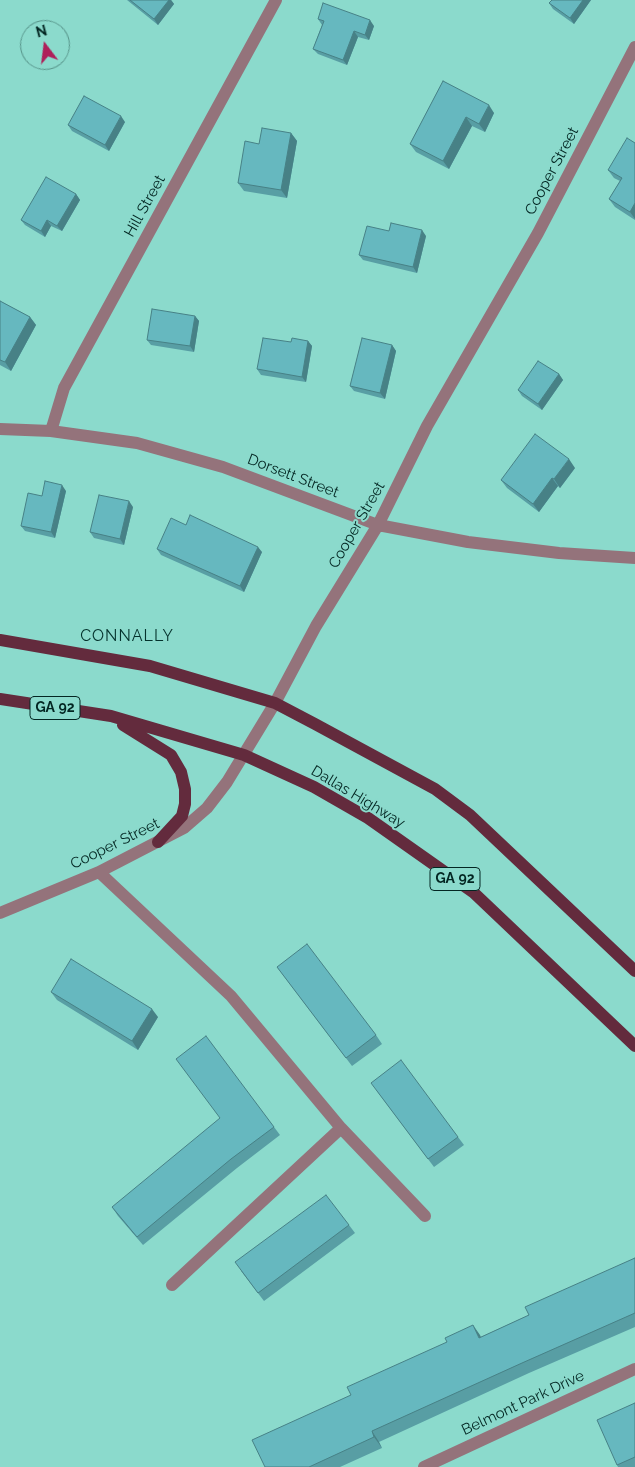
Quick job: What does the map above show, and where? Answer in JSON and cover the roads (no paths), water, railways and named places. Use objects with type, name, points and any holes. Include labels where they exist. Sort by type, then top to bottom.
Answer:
[{"type":"main road","points":[[0,640],[150,666],[274,703],[396,766],[435,789],[463,809],[635,971]]},
{"type":"main road","name":"Dallas Highway","points":[[0,699],[111,716],[244,755],[314,787],[368,818],[472,892],[635,1046]]},
{"type":"main road","points":[[111,716],[171,755],[181,772],[185,789],[185,804],[182,816],[158,842]]},
{"type":"street","name":"Hill Street","points":[[51,431],[64,388],[276,0]]},
{"type":"street","name":"Cooper Street","points":[[0,913],[99,872],[184,828],[207,808],[244,755],[316,626],[378,525],[428,426],[538,233],[635,47]]},
{"type":"street","name":"Dorsett Street","points":[[0,429],[51,431],[137,443],[223,467],[378,525],[468,542],[559,553],[635,558]]},
{"type":"street","points":[[99,872],[231,996],[341,1128],[425,1216]]},
{"type":"street","points":[[172,1285],[341,1128]]},
{"type":"street","name":"Belmont Park Drive","points":[[424,1467],[635,1369]]},
{"type":"district","name":"CONNALLY","points":[[127,636]]}]
